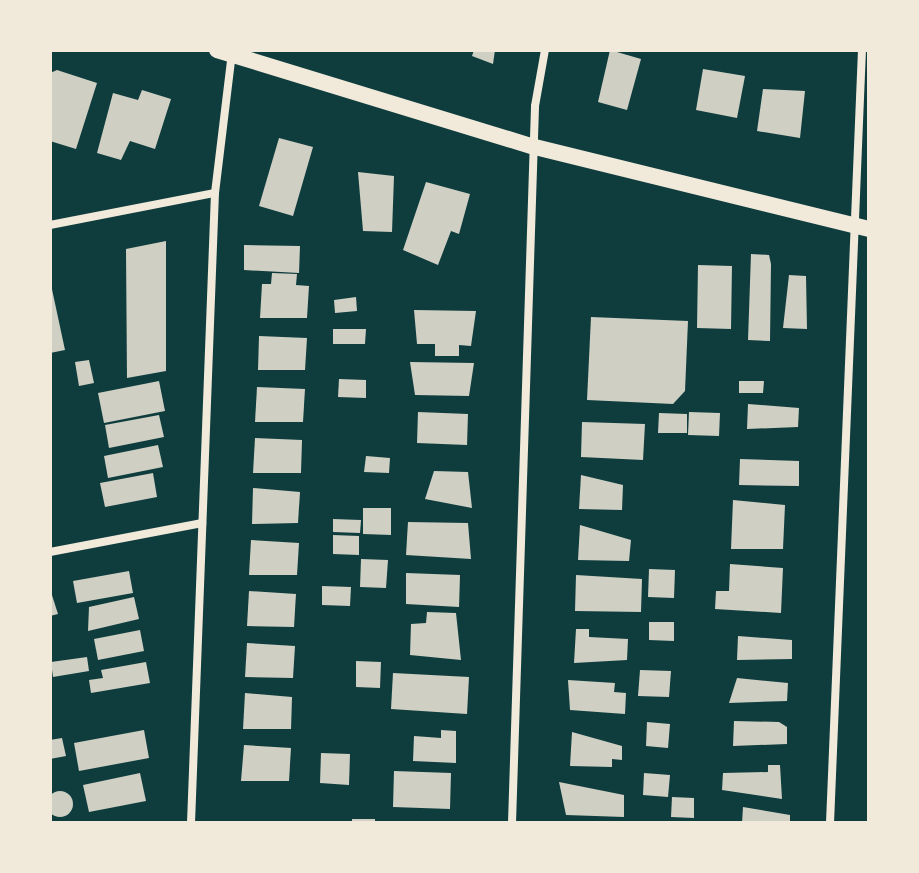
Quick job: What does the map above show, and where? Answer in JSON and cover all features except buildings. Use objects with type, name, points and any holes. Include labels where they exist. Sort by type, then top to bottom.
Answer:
[{"type":"main road","points":[[227,51],[535,147],[861,227]]},
{"type":"street","points":[[512,823],[535,147],[545,50]]},
{"type":"street","points":[[830,823],[861,227],[862,50]]},
{"type":"street","points":[[191,823],[215,193],[227,51]]},
{"type":"street","points":[[50,225],[215,193]]},
{"type":"street","points":[[50,552],[202,523]]}]
